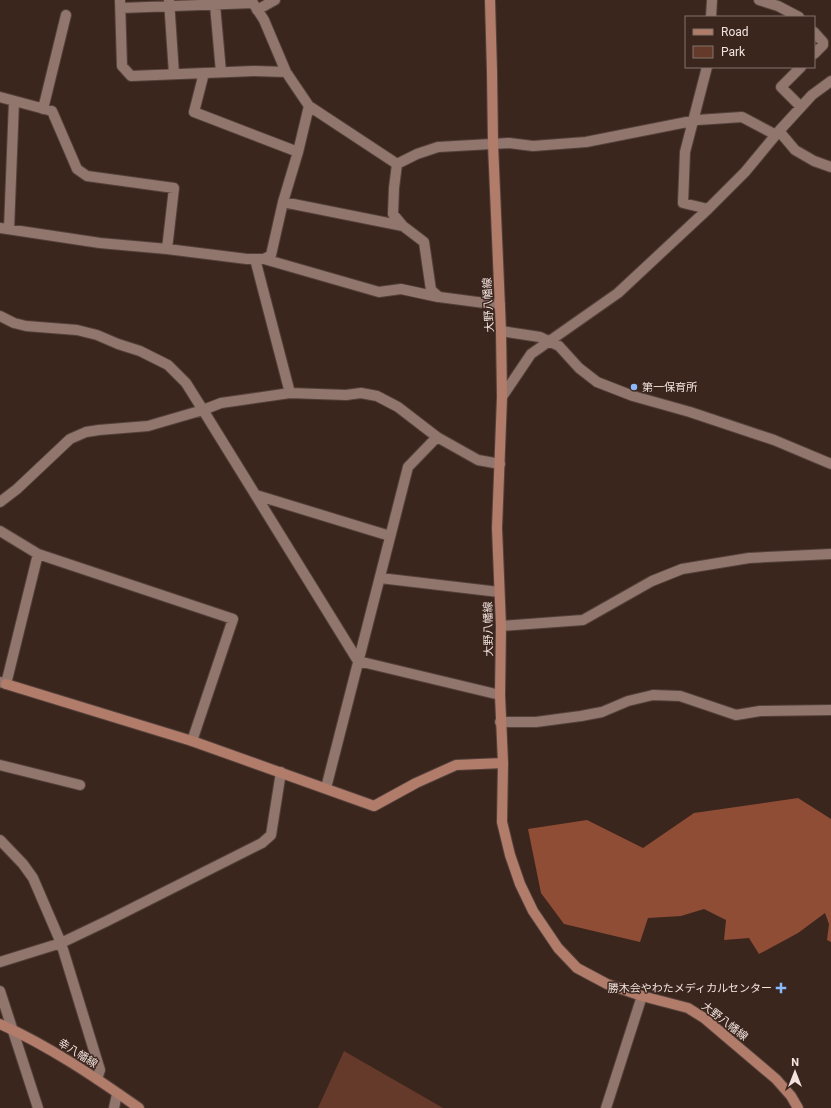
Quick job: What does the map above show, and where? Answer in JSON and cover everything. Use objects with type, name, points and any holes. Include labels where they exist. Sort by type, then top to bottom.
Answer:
[{"type":"main road","name":"大野八幡線","points":[[490,0],[493,144],[501,331],[502,397],[497,528],[501,626],[500,722],[503,763],[502,822],[510,855],[520,884],[533,911],[558,948],[577,968],[607,984],[642,996],[688,1008],[704,1018],[776,1079],[791,1096],[798,1108]]},
{"type":"main road","points":[[3,683],[192,742],[281,772],[374,806],[416,782],[456,765],[503,763]]},
{"type":"main road","name":"幸八幡線","points":[[0,1024],[36,1041],[97,1079],[139,1108]]},
{"type":"street","points":[[275,0],[253,4],[215,5],[170,3],[121,4],[122,66],[131,76],[254,70],[286,72]]},
{"type":"street","points":[[710,16],[712,0]]},
{"type":"street","points":[[759,0],[778,6],[797,16]]},
{"type":"street","points":[[170,3],[174,74]]},
{"type":"street","points":[[253,4],[264,20],[286,72],[309,106],[397,164]]},
{"type":"street","points":[[215,5],[221,72]]},
{"type":"street","points":[[43,109],[66,15]]},
{"type":"street","points":[[815,33],[823,42],[823,45],[815,53]]},
{"type":"street","points":[[707,68],[685,152],[683,203],[708,209]]},
{"type":"street","points":[[800,68],[781,87],[801,107]]},
{"type":"street","points":[[204,73],[194,112],[298,152]]},
{"type":"street","points":[[502,397],[531,354],[618,293],[708,209],[745,172],[777,133],[812,95],[831,81]]},
{"type":"street","points":[[0,97],[52,111],[77,169],[87,176],[174,188],[167,249]]},
{"type":"street","points":[[14,101],[4,228],[100,243],[260,260],[379,292],[401,289],[440,297],[500,305]]},
{"type":"street","points":[[260,260],[271,255],[283,202],[298,152],[309,106]]},
{"type":"street","points":[[397,164],[417,154],[438,147],[509,143],[533,146],[586,142],[693,120],[742,117],[777,133],[795,150],[814,161],[831,167]]},
{"type":"street","points":[[397,164],[393,214],[403,226],[424,242],[431,290],[440,297]]},
{"type":"street","points":[[283,202],[403,226]]},
{"type":"street","points":[[260,260],[290,393]]},
{"type":"street","points":[[0,316],[14,323],[26,326],[77,330],[97,335],[140,351],[168,365],[186,383],[358,660],[500,695]]},
{"type":"street","points":[[501,331],[540,337],[559,346],[579,368],[597,382],[633,396],[690,412],[774,440],[831,464]]},
{"type":"street","points":[[0,502],[17,489],[70,439],[86,432],[148,426],[203,410],[221,403],[290,393],[346,395],[361,393],[377,396],[398,407],[437,437],[478,460],[500,464]]},
{"type":"street","points":[[326,788],[408,467],[437,437]]},
{"type":"street","points":[[256,495],[390,536]]},
{"type":"street","points":[[0,531],[38,554],[233,619],[192,742]]},
{"type":"street","points":[[3,683],[38,554]]},
{"type":"street","points":[[501,626],[583,620],[652,582],[682,569],[749,558],[831,554]]},
{"type":"street","points":[[380,578],[499,592]]},
{"type":"street","points":[[500,722],[536,722],[581,716],[602,712],[628,701],[653,695],[680,696],[736,715],[760,711],[831,710]]},
{"type":"street","points":[[0,765],[80,785]]},
{"type":"street","points":[[0,962],[61,943],[262,843],[271,835],[281,772]]},
{"type":"street","points":[[0,840],[23,864],[33,878],[61,943],[100,1070],[97,1079]]},
{"type":"street","points":[[0,991],[38,1108]]},
{"type":"street","points":[[606,1108],[642,996]]},
{"type":"street","points":[[114,1108],[117,1094]]},
{"type":"green space","points":[[344,1051],[443,1108],[318,1108]]},
{"type":"shaded area","points":[[798,798],[831,819],[831,942],[827,940],[829,924],[825,913],[798,933],[759,954],[749,938],[724,940],[726,920],[704,909],[681,916],[648,918],[640,942],[564,924],[541,893],[528,829],[587,820],[643,848],[694,813]]},
{"type":"place","name":"第一保育所","points":[[634,387]]},
{"type":"place","name":"勝木会やわたメディカルセンター","points":[[781,988]]}]
